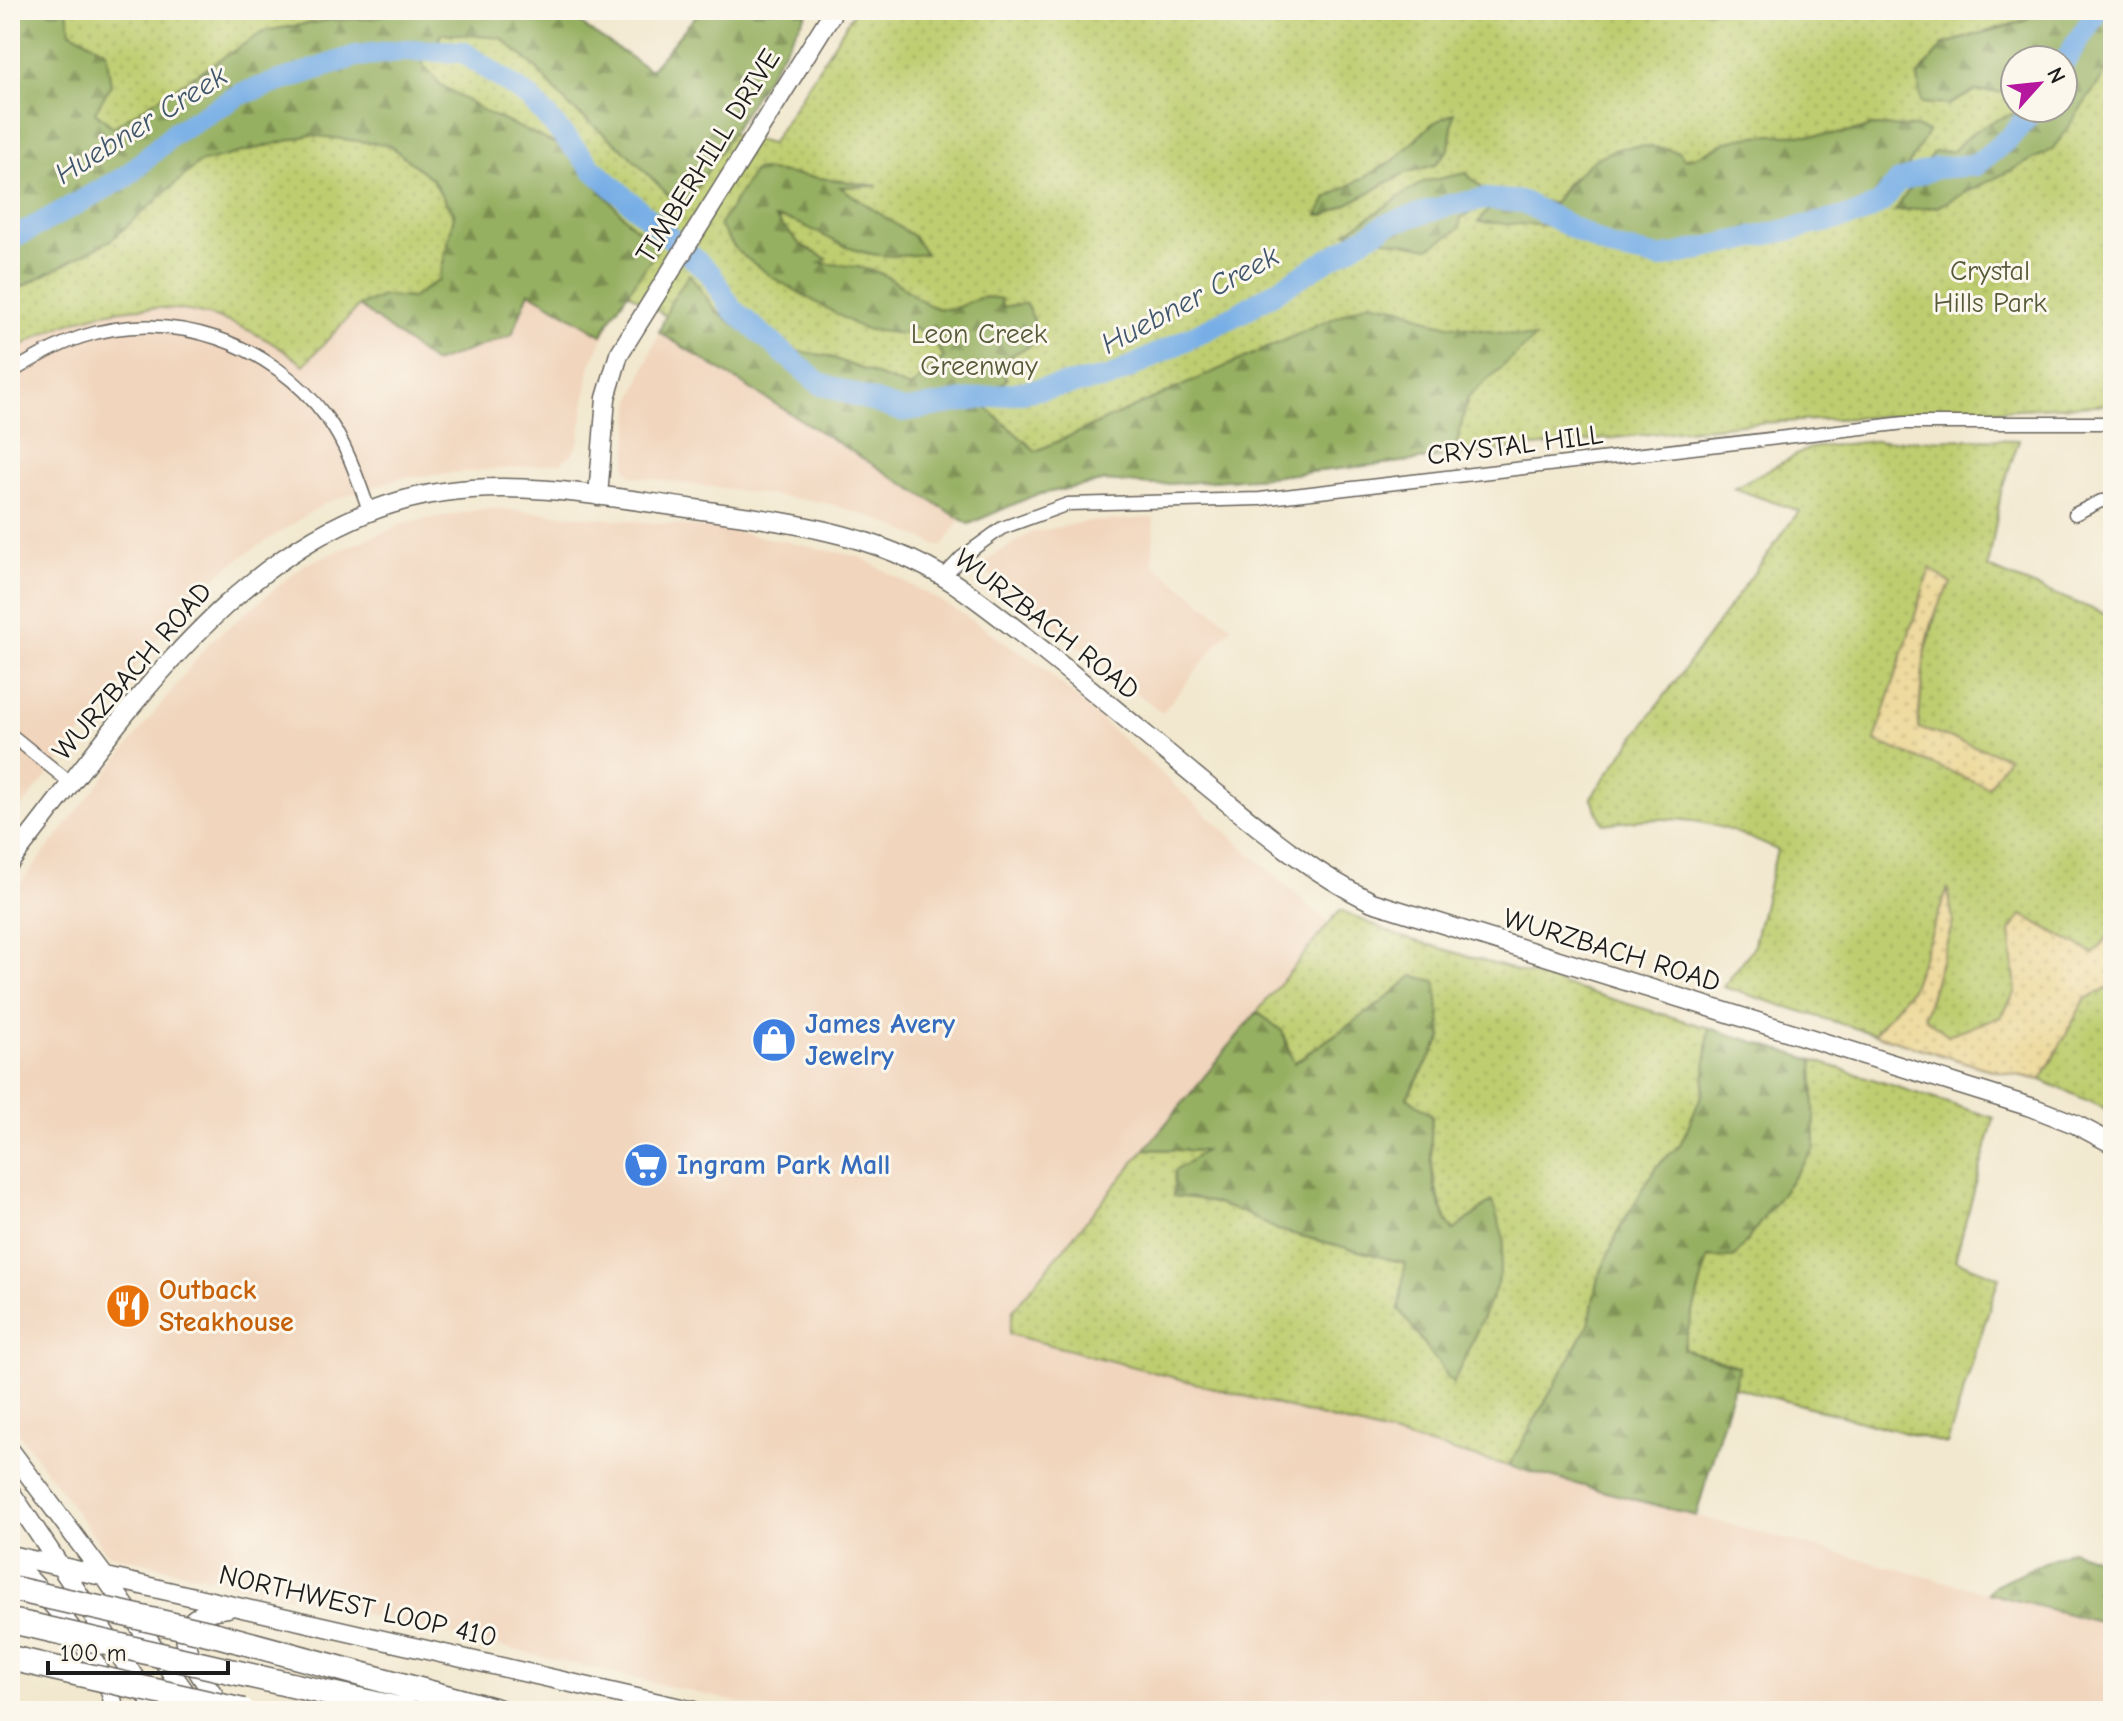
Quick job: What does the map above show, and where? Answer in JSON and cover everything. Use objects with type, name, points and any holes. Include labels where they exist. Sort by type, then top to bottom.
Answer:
[{"type":"highway","points":[[10,1588],[217,1635],[497,1711]]},
{"type":"highway","points":[[22,1623],[407,1711]]},
{"type":"highway","points":[[10,1658],[243,1711]]},
{"type":"main road","name":"TIMBERHILL DRIVE","points":[[598,496],[611,375],[629,333],[834,10]]},
{"type":"main road","name":"WURZBACH ROAD","points":[[10,862],[217,610],[288,553],[370,513],[417,498],[457,491],[524,489],[792,522],[838,532],[887,549],[944,576],[1003,620],[1275,842],[1335,884],[1372,902],[2034,1108],[2075,1124],[2113,1144]]},
{"type":"main road","points":[[10,1450],[105,1577],[198,1711]]},
{"type":"main road","points":[[10,1491],[157,1711]]},
{"type":"main road","name":"NORTHWEST LOOP 410","points":[[10,1555],[694,1711]]},
{"type":"main road","points":[[10,1562],[41,1589],[106,1681],[114,1701],[113,1711]]},
{"type":"main road","points":[[226,1711],[189,1655],[184,1636],[188,1625],[201,1615],[239,1608]]},
{"type":"street","points":[[10,373],[62,344],[106,330],[158,327],[220,338],[280,370],[314,402],[340,439],[370,513]]},
{"type":"street","name":"CRYSTAL HILL","points":[[944,576],[962,557],[1002,528],[1068,504],[1260,499],[1905,423],[2113,423]]},
{"type":"street","points":[[2075,514],[2101,501],[2113,501]]},
{"type":"street","points":[[10,734],[72,784]]},
{"type":"shaded area","points":[[10,279],[625,291],[590,366],[579,441],[573,453],[561,463],[400,478],[325,503],[240,558],[192,596],[10,822]]},
{"type":"shaded area","points":[[659,332],[961,519],[942,547],[877,519],[827,503],[632,476],[626,467],[632,400]]},
{"type":"shaded area","points":[[488,508],[723,529],[860,557],[958,611],[1041,666],[1329,924],[1013,1310],[1009,1334],[2113,1626],[2113,1711],[885,1711],[877,1700],[869,1711],[774,1711],[107,1554],[10,1421],[10,897],[209,643],[304,565],[406,523]]},
{"type":"shaded area","points":[[1154,518],[1153,564],[1232,626],[1162,713],[982,568],[987,560],[1031,533],[1084,522]]},
{"type":"green space","points":[[10,10],[332,10],[331,20],[373,18],[398,10],[571,13],[587,29],[650,70],[701,10],[731,134],[771,144],[855,10],[2034,10],[2025,20],[1944,44],[1918,76],[1948,105],[1975,91],[1984,91],[1999,71],[1999,124],[2079,124],[2079,44],[2019,44],[2045,10],[2113,10],[2113,404],[1740,424],[1266,477],[1154,485],[1106,481],[1035,495],[962,519],[659,332],[669,318],[539,238],[439,280],[412,298],[383,296],[359,306],[304,365],[269,341],[234,324],[198,313],[162,308],[125,309],[88,317],[51,330],[14,350],[10,344],[10,293],[102,244]],"holes":[[[1433,123],[1405,173],[1353,201],[1327,198],[1393,161]],[[1871,126],[1870,216],[1668,256],[1512,192],[1554,204],[1567,183],[1591,163],[1702,157],[1733,140],[1772,136],[1831,138],[1848,136]]]},
{"type":"green space","points":[[10,10],[67,10],[70,31],[106,51],[111,85],[95,112],[113,127],[265,31],[329,20],[311,10],[332,10],[331,20],[373,18],[398,10],[572,13],[587,29],[650,70],[701,10],[809,10],[683,210],[623,149],[568,105],[534,66],[501,38],[443,33],[422,64],[441,85],[489,114],[561,146],[629,222],[659,247],[602,335],[529,292],[512,335],[434,363],[359,306],[383,296],[412,298],[439,280],[454,216],[432,179],[389,145],[310,135],[199,163],[111,240],[10,293]]},
{"type":"green space","points":[[2034,10],[2113,10],[2113,62],[2079,111],[2079,44],[1999,44],[1999,92],[1975,91],[1948,105],[1921,103],[1918,76],[1944,44],[2025,21]]},
{"type":"green space","points":[[1454,113],[1449,149],[1435,165],[1405,173],[1327,215],[1318,215],[1327,198],[1393,161],[1433,123]]},
{"type":"green space","points":[[1999,119],[1999,124],[2070,124],[2052,150],[1937,207],[1895,211],[1933,152],[1953,151],[1989,123]]},
{"type":"green space","points":[[1871,126],[1915,127],[1928,132],[1893,192],[1870,216],[1668,256],[1604,242],[1559,226],[1478,222],[1503,192],[1554,204],[1579,172],[1607,153],[1622,148],[1659,148],[1680,152],[1684,159],[1741,138],[1839,134]]},
{"type":"green space","name":"Leon Creek Greenway","points":[[755,169],[878,186],[840,187],[913,236],[926,254],[895,256],[865,253],[803,225],[775,218],[801,245],[827,259],[820,263],[875,271],[938,308],[955,308],[983,297],[1001,299],[1002,307],[1025,303],[1034,320],[1031,345],[999,362],[1007,379],[982,404],[1036,451],[1370,302],[1401,308],[1436,323],[1535,338],[1468,397],[1454,456],[1266,477],[1154,485],[1106,481],[1035,495],[969,524],[659,332],[671,302],[689,274],[716,311],[764,346],[828,356],[910,388],[944,357],[934,342],[915,327],[902,334],[863,329],[775,279],[738,252],[719,226]]},
{"type":"green space","points":[[1466,173],[1487,193],[1474,211],[1461,218],[1459,229],[1429,248],[1346,232],[1423,182]]},
{"type":"green space","points":[[2019,440],[2001,492],[1988,568],[2113,617],[2113,930],[2094,954],[2022,915],[2010,931],[2016,991],[2001,1017],[1948,1035],[1924,1018],[1953,922],[1947,890],[1912,987],[1874,1034],[1723,987],[1753,948],[1777,850],[1731,831],[1692,821],[1653,819],[1603,824],[1591,797],[1799,511],[1733,488],[1810,448],[1874,441]],"holes":[[[1930,569],[1940,599],[1924,658],[1918,729],[2007,757],[1988,786],[1875,741]]]},
{"type":"green space","points":[[1340,910],[1396,935],[1709,1028],[1703,1093],[1680,1145],[1656,1167],[1619,1230],[1597,1281],[1589,1324],[1509,1466],[1009,1334],[1013,1310],[1145,1149],[1206,1151],[1173,1196],[1200,1199],[1242,1212],[1278,1230],[1406,1263],[1399,1309],[1491,1202],[1453,1232],[1440,1203],[1431,1146],[1432,1115],[1407,1097],[1442,1038],[1413,976],[1381,1003],[1293,1063],[1282,1031],[1257,1012]]},
{"type":"green space","points":[[1413,976],[1436,981],[1442,1038],[1407,1097],[1432,1115],[1431,1161],[1435,1190],[1453,1231],[1492,1201],[1504,1238],[1498,1283],[1453,1384],[1399,1309],[1405,1263],[1278,1230],[1242,1212],[1200,1199],[1173,1196],[1175,1171],[1204,1151],[1145,1149],[1257,1012],[1282,1031],[1294,1063],[1381,1003]]},
{"type":"green space","points":[[2113,985],[2113,1112],[2041,1080],[2085,999]]},
{"type":"green space","points":[[1709,1028],[1813,1060],[1815,1148],[1734,1258],[1708,1257],[1683,1349],[1739,1367],[1696,1516],[1509,1466],[1589,1324],[1597,1281],[1619,1230],[1656,1167],[1680,1145],[1703,1093]]},
{"type":"green space","points":[[1813,1060],[1994,1118],[1955,1260],[1999,1277],[1947,1444],[1734,1387],[1739,1367],[1683,1349],[1708,1257],[1734,1258],[1815,1148]]},
{"type":"green space","points":[[2071,1550],[2113,1564],[2113,1626],[1988,1593],[1994,1585]]},
{"type":"sand","points":[[1930,568],[1951,584],[1941,600],[1929,635],[1918,728],[2008,757],[1988,787],[1875,741]]},
{"type":"sand","points":[[1948,888],[1953,922],[1924,1017],[1948,1035],[2001,1017],[2016,991],[2010,931],[2022,915],[2094,954],[2113,930],[2113,985],[2085,999],[2041,1080],[1984,1068],[1874,1034],[1912,987]]},
{"type":"waterway","name":"Huebner Creek","points":[[2076,44],[2098,10]]},
{"type":"waterway","name":"Huebner Creek","points":[[10,240],[127,176],[174,133],[241,94],[356,56],[407,50],[463,52],[530,98],[593,169],[710,273],[731,308],[819,383],[902,411],[1109,378],[1240,313],[1387,224],[1450,205],[1486,199],[1523,202],[1612,248],[1660,258],[1860,214],[1882,202],[1897,182],[1936,168],[1976,165],[2021,124]]},
{"type":"place","name":"James Avery Jewelry","points":[[774,1040]]},
{"type":"place","name":"Ingram Park Mall","points":[[646,1165]]},
{"type":"place","name":"Outback Steakhouse","points":[[128,1306]]},
{"type":"park label","name":"Crystal Hills Park","points":[[1990,287]]}]
